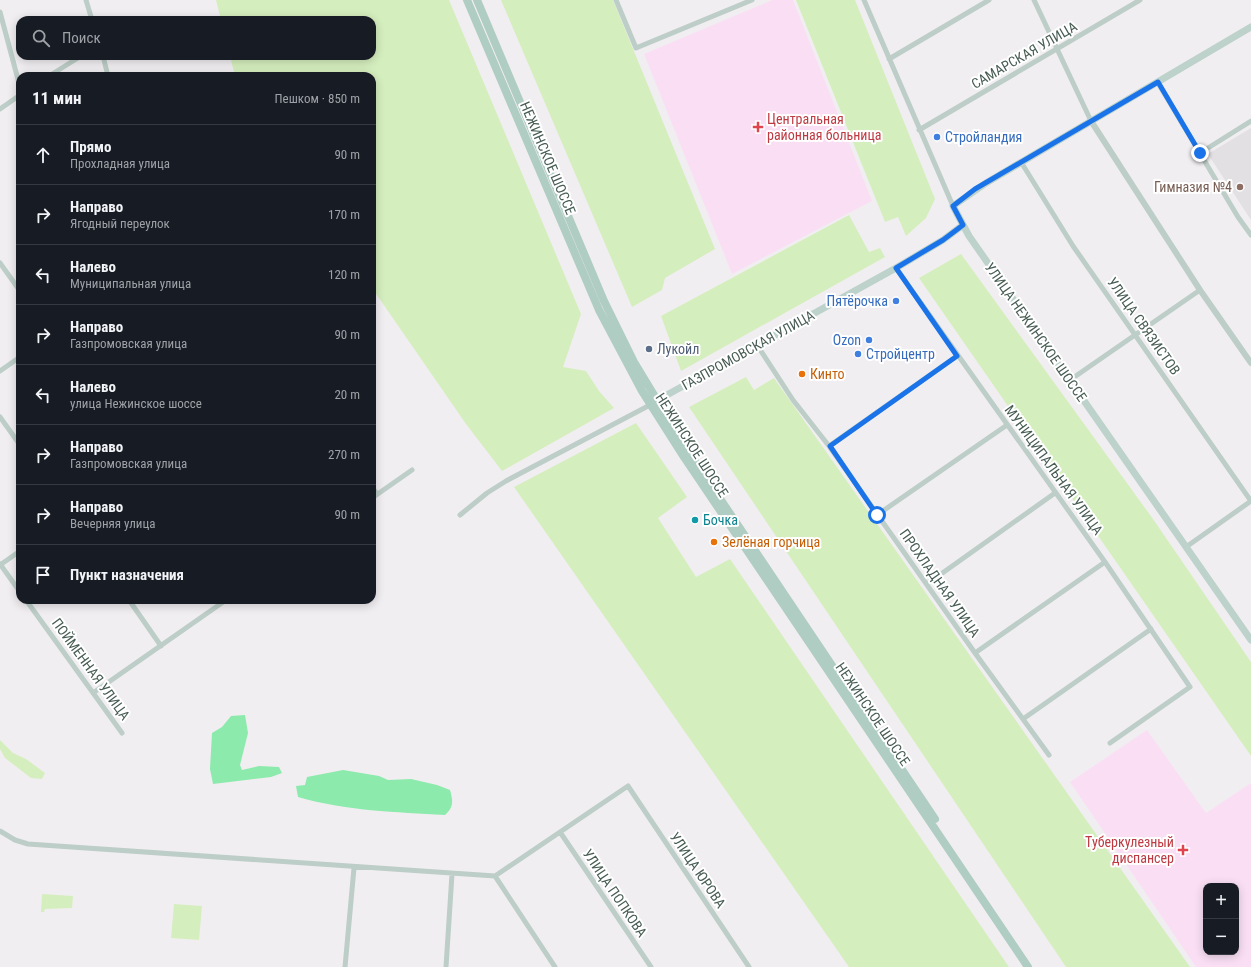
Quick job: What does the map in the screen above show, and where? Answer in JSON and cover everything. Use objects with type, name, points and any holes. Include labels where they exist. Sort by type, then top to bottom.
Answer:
[{"type":"main road","name":"НЕЖИНСКОЕ ШОССЕ","points":[[467,0],[599,310],[653,403],[1028,967]]},
{"type":"main road","name":"НЕЖИНСКОЕ ШОССЕ","points":[[476,0],[604,301],[653,403],[688,452],[1035,967]]},
{"type":"main road","points":[[953,206],[975,189],[1251,28]]},
{"type":"main road","name":"УЛИЦА НЕЖИНСКОЕ ШОССЕ","points":[[953,206],[963,225],[1251,640]]},
{"type":"main road","name":"ГАЗПРОМОВСКАЯ УЛИЦА","points":[[653,403],[896,268],[938,243],[963,225]]},
{"type":"street","points":[[86,0],[91,16]]},
{"type":"street","points":[[616,0],[636,48],[752,0]]},
{"type":"street","name":"УЛИЦА НЕЖИНСКОЕ ШОССЕ","points":[[864,0],[953,206]]},
{"type":"street","points":[[889,60],[989,0]]},
{"type":"street","points":[[1034,0],[1092,121],[1200,290],[1251,363]]},
{"type":"street","name":"САМАРСКАЯ УЛИЦА","points":[[919,130],[1140,0]]},
{"type":"street","points":[[0,12],[16,72]]},
{"type":"street","points":[[55,72],[74,60]]},
{"type":"street","points":[[103,60],[107,72]]},
{"type":"street","points":[[1158,82],[1238,217],[1251,235]]},
{"type":"street","points":[[0,109],[16,98]]},
{"type":"street","points":[[1200,153],[1251,121]]},
{"type":"street","name":"УЛИЦА СВЯЗИСТОВ","points":[[1021,162],[1073,246],[1251,501]]},
{"type":"street","points":[[0,263],[16,285]]},
{"type":"street","name":"МУНИЦИПАЛЬНАЯ УЛИЦА","points":[[896,268],[1104,562],[1190,687],[1110,742]]},
{"type":"street","points":[[1070,380],[1200,290]]},
{"type":"street","name":"ПРОХЛАДНАЯ УЛИЦА","points":[[757,345],[803,414],[830,446],[877,515],[1049,755]]},
{"type":"street","points":[[830,446],[957,356]]},
{"type":"street","points":[[0,371],[16,360]]},
{"type":"street","points":[[460,516],[487,493],[506,480],[653,403]]},
{"type":"street","points":[[0,417],[16,439]]},
{"type":"street","points":[[877,515],[1007,425]]},
{"type":"street","points":[[377,494],[412,470]]},
{"type":"street","points":[[927,584],[1055,493]]},
{"type":"street","points":[[1186,547],[1251,501]]},
{"type":"street","points":[[16,554],[0,564],[16,586]]},
{"type":"street","points":[[975,653],[1104,562]]},
{"type":"street","name":"ПОЙМЕННАЯ УЛИЦА","points":[[29,604],[122,733]]},
{"type":"street","points":[[132,604],[161,646]]},
{"type":"street","points":[[93,693],[220,604]]},
{"type":"street","points":[[1023,719],[1151,629]]},
{"type":"street","name":"УЛИЦА ЮРОВА","points":[[560,832],[628,786],[749,967]]},
{"type":"street","points":[[0,831],[15,840],[28,844],[354,868],[495,876],[560,832]]},
{"type":"street","name":"УЛИЦА ПОПКОВА","points":[[560,832],[651,967]]},
{"type":"street","points":[[345,967],[354,868]]},
{"type":"street","points":[[446,967],[452,874]]},
{"type":"street","points":[[495,876],[555,967]]},
{"type":"shaded area","points":[[216,0],[449,0],[581,314],[563,367],[586,371],[599,391],[614,408],[502,471],[466,424],[376,294],[376,72],[234,72],[231,60],[376,60],[376,16],[220,16]]},
{"type":"shaded area","points":[[501,0],[613,0],[715,249],[665,278],[662,290],[632,307]]},
{"type":"shaded area","name":"Центральная районная больница","points":[[772,0],[793,0],[872,201],[732,274],[644,54]]},
{"type":"shaded area","points":[[796,0],[855,0],[935,199],[926,218],[906,236],[898,217],[885,222]]},
{"type":"shaded area","name":"Гимназия №4","points":[[1251,128],[1251,220],[1208,154]]},
{"type":"shaded area","points":[[849,215],[869,252],[880,248],[885,257],[681,371],[661,316]]},
{"type":"shaded area","points":[[961,254],[1153,519],[1251,662],[1251,756],[919,278]]},
{"type":"shaded area","points":[[746,377],[754,390],[774,378],[1190,967],[1066,967],[689,407]]},
{"type":"shaded area","points":[[636,423],[687,497],[658,518],[696,577],[730,559],[1009,967],[849,967],[514,487]]},
{"type":"shaded area","points":[[245,715],[248,733],[240,765],[242,770],[259,766],[279,767],[282,773],[271,777],[213,784],[210,769],[212,733],[222,727],[231,716]]},
{"type":"shaded area","name":"Туберкулезный диспансер","points":[[1147,730],[1206,813],[1251,783],[1251,967],[1196,967],[1070,782]]},
{"type":"shaded area","points":[[0,740],[13,753],[26,759],[45,773],[42,779],[31,778],[5,758],[0,749]]},
{"type":"shaded area","points":[[343,770],[379,776],[388,780],[411,779],[437,785],[450,790],[452,801],[450,809],[445,815],[408,813],[353,808],[316,802],[298,797],[296,786],[305,785],[307,777]]},
{"type":"shaded area","points":[[42,894],[73,896],[72,908],[45,909],[44,912],[41,912]]},
{"type":"shaded area","points":[[174,904],[202,906],[199,940],[171,938]]},
{"type":"place","name":"Центральная районная больница","points":[[758,127]]},
{"type":"place","name":"Стройландия","points":[[937,137]]},
{"type":"place","name":"Гимназия №4","points":[[1240,187]]},
{"type":"place","name":"Пятёрочка","points":[[896,301]]},
{"type":"place","name":"Ozon","points":[[869,340]]},
{"type":"place","name":"Лукойл","points":[[649,349]]},
{"type":"place","name":"Стройцентр","points":[[858,354]]},
{"type":"place","name":"Кинто","points":[[802,374]]},
{"type":"place","name":"Бочка","points":[[695,520]]},
{"type":"place","name":"Зелёная горчица","points":[[714,542]]},
{"type":"place","name":"Туберкулезный диспансер","points":[[1183,850]]},
{"type":"route","points":[[877,515],[830,446],[957,356],[896,268],[943,240],[963,225],[953,206],[975,189],[1158,82],[1200,153]]}]
